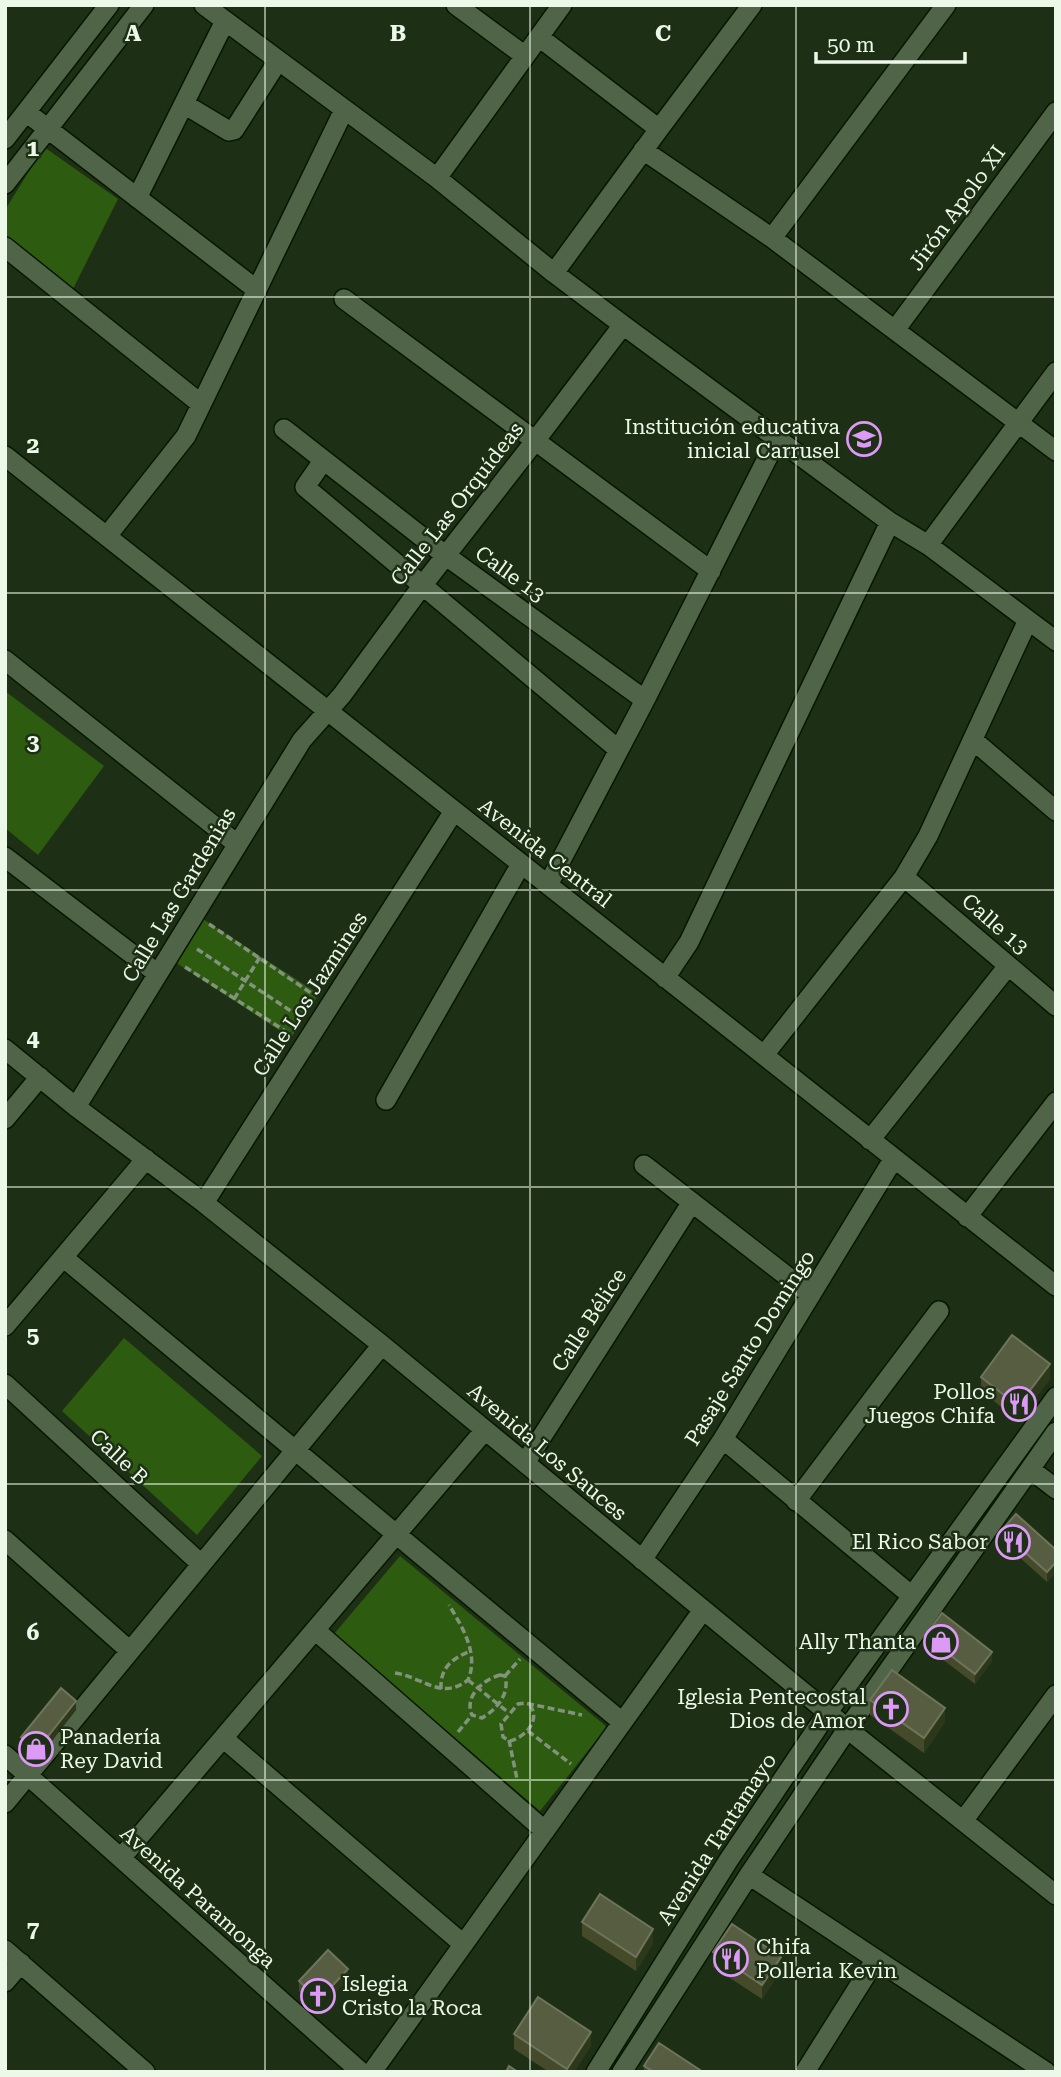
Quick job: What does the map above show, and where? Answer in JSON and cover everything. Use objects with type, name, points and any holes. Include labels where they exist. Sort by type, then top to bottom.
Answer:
[{"type":"street","points":[[5,139],[109,5]]},
{"type":"street","points":[[5,184],[144,5]]},
{"type":"street","points":[[204,5],[437,178],[622,325],[890,522],[928,545],[1056,641]]},
{"type":"street","points":[[456,5],[525,57]]},
{"type":"street","points":[[437,178],[562,5]]},
{"type":"street","points":[[554,273],[752,5]]},
{"type":"street","points":[[772,238],[946,5]]},
{"type":"street","points":[[137,198],[225,21]]},
{"type":"street","points":[[539,37],[659,128]]},
{"type":"street","points":[[184,104],[229,131],[234,130],[278,61]]},
{"type":"street","points":[[107,536],[186,436],[344,110]]},
{"type":"street","points":[[26,112],[257,290]]},
{"type":"street","name":"Jirón Apolo XI","points":[[895,330],[1056,112]]},
{"type":"street","points":[[643,150],[772,238],[1056,451]]},
{"type":"street","points":[[5,247],[201,404]]},
{"type":"street","points":[[344,299],[711,571]]},
{"type":"street","name":"Calle Las Orquídeas","points":[[327,710],[342,695],[445,555],[536,441],[622,325]]},
{"type":"street","points":[[928,545],[1056,372]]},
{"type":"street","name":"Calle 13","points":[[284,429],[445,555],[645,700]]},
{"type":"street","points":[[548,885],[777,439]]},
{"type":"street","name":"Avenida Central","points":[[5,456],[1056,1286]]},
{"type":"street","points":[[323,461],[305,487],[619,750]]},
{"type":"street","points":[[665,978],[690,942],[890,522]]},
{"type":"street","points":[[764,1055],[904,877],[928,836],[1028,620]]},
{"type":"street","points":[[5,660],[237,844]]},
{"type":"street","name":"Calle Las Gardenias","points":[[76,1107],[302,740],[327,710]]},
{"type":"street","points":[[973,740],[1056,811]]},
{"type":"street","name":"Calle Los Jazmines","points":[[204,1203],[454,811]]},
{"type":"street","points":[[5,857],[158,974]]},
{"type":"street","points":[[386,1100],[521,864]]},
{"type":"street","name":"Calle 13","points":[[904,877],[1056,1006]]},
{"type":"street","points":[[870,1140],[1009,966]]},
{"type":"street","name":"Avenida Los Sauces","points":[[5,1049],[382,1345],[703,1610],[1056,1895]]},
{"type":"street","points":[[5,1119],[40,1077]]},
{"type":"street","points":[[967,1216],[1056,1102]]},
{"type":"street","name":"Pasaje Santo Domingo","points":[[642,1560],[723,1439],[894,1158]]},
{"type":"street","points":[[5,1326],[146,1159]]},
{"type":"street","points":[[644,1165],[811,1295]]},
{"type":"street","name":"Calle Bélice","points":[[525,1463],[692,1202]]},
{"type":"street","points":[[64,1258],[622,1723]]},
{"type":"street","points":[[796,1501],[939,1311]]},
{"type":"street","points":[[5,1803],[382,1345]]},
{"type":"street","name":"Calle B","points":[[5,1384],[201,1564]]},
{"type":"street","name":"Avenida Tantamayo","points":[[596,2072],[728,1861],[828,1712],[1056,1398]]},
{"type":"street","points":[[121,1858],[485,1430]]},
{"type":"street","points":[[622,2072],[848,1728],[1056,1432]]},
{"type":"street","points":[[723,1439],[912,1596]]},
{"type":"street","points":[[1030,1469],[1056,1489]]},
{"type":"street","points":[[5,1540],[130,1651]]},
{"type":"street","points":[[372,2072],[703,1610]]},
{"type":"street","points":[[315,1630],[545,1831]]},
{"type":"street","points":[[963,1821],[1056,1695]]},
{"type":"street","points":[[223,1738],[463,1944]]},
{"type":"street","name":"Avenida Paramonga","points":[[5,1755],[361,2072]]},
{"type":"street","points":[[749,1875],[1046,2072]]},
{"type":"street","points":[[5,1950],[123,2065],[145,2072]]},
{"type":"street","points":[[805,2072],[876,1959]]},
{"type":"street","points":[[5,1982],[21,1963]]},
{"type":"path","points":[[205,921],[315,994]]},
{"type":"path","points":[[190,944],[300,1017]]},
{"type":"path","points":[[234,999],[260,957]]},
{"type":"path","points":[[178,963],[289,1035]]},
{"type":"path","points":[[391,1672],[441,1689],[452,1690],[468,1680],[473,1663],[471,1651],[448,1602]]},
{"type":"path","points":[[441,1689],[440,1680],[449,1663],[471,1651]]},
{"type":"path","points":[[472,1716],[482,1718],[499,1704],[506,1691],[505,1676],[520,1658]]},
{"type":"path","points":[[472,1716],[468,1704],[478,1689],[493,1677],[505,1676]]},
{"type":"path","points":[[468,1680],[509,1713]]},
{"type":"path","points":[[520,1791],[509,1740],[501,1732],[501,1724],[518,1704],[525,1703],[590,1717],[580,1708]]},
{"type":"path","points":[[509,1740],[522,1737],[528,1731],[534,1715],[534,1709],[530,1705]]},
{"type":"path","points":[[455,1735],[472,1716]]},
{"type":"path","points":[[528,1731],[572,1766],[580,1756]]},
{"type":"green space","points":[[44,147],[118,199],[71,293],[5,239],[5,210]]},
{"type":"green space","points":[[5,691],[104,766],[38,855],[5,828]]},
{"type":"green space","points":[[203,919],[319,994],[291,1038],[175,962]]},
{"type":"green space","points":[[124,1338],[262,1456],[197,1535],[62,1411]]},
{"type":"green space","points":[[400,1556],[607,1727],[540,1811],[334,1634]]},
{"type":"building","points":[[1012,1335],[1050,1364],[1018,1406],[981,1377]]},
{"type":"building","points":[[1016,1514],[1056,1550],[1056,1562],[1047,1572],[1001,1531]]},
{"type":"building","points":[[942,1613],[992,1652],[975,1674],[925,1636]]},
{"type":"building","points":[[892,1670],[945,1708],[924,1738],[870,1700]]},
{"type":"building","points":[[61,1688],[76,1701],[37,1750],[21,1737]]},
{"type":"building","points":[[600,1894],[653,1929],[636,1957],[582,1922]]},
{"type":"building","points":[[732,1924],[781,1957],[762,1985],[713,1952]]},
{"type":"building","points":[[328,1950],[348,1969],[319,2000],[299,1981]]},
{"type":"building","points":[[538,1997],[591,2032],[567,2069],[514,2034]]},
{"type":"building","points":[[659,2043],[703,2072],[654,2072],[644,2066]]},
{"type":"building","points":[[509,2066],[518,2072],[506,2072]]},
{"type":"place","name":"Institución educativa inicial Carrusel","points":[[864,439]]},
{"type":"place","name":"Pollos Juegos Chifa","points":[[1019,1404]]},
{"type":"place","name":"El Rico Sabor","points":[[1013,1542]]},
{"type":"place","name":"Ally Thanta","points":[[941,1642]]},
{"type":"place","name":"Iglesia Pentecostal Dios de Amor","points":[[891,1709]]},
{"type":"place","name":"Panadería Rey David","points":[[36,1749]]},
{"type":"place","name":"Chifa Polleria Kevin","points":[[731,1959]]},
{"type":"place","name":"Islegia Cristo la Roca","points":[[318,1996]]}]
